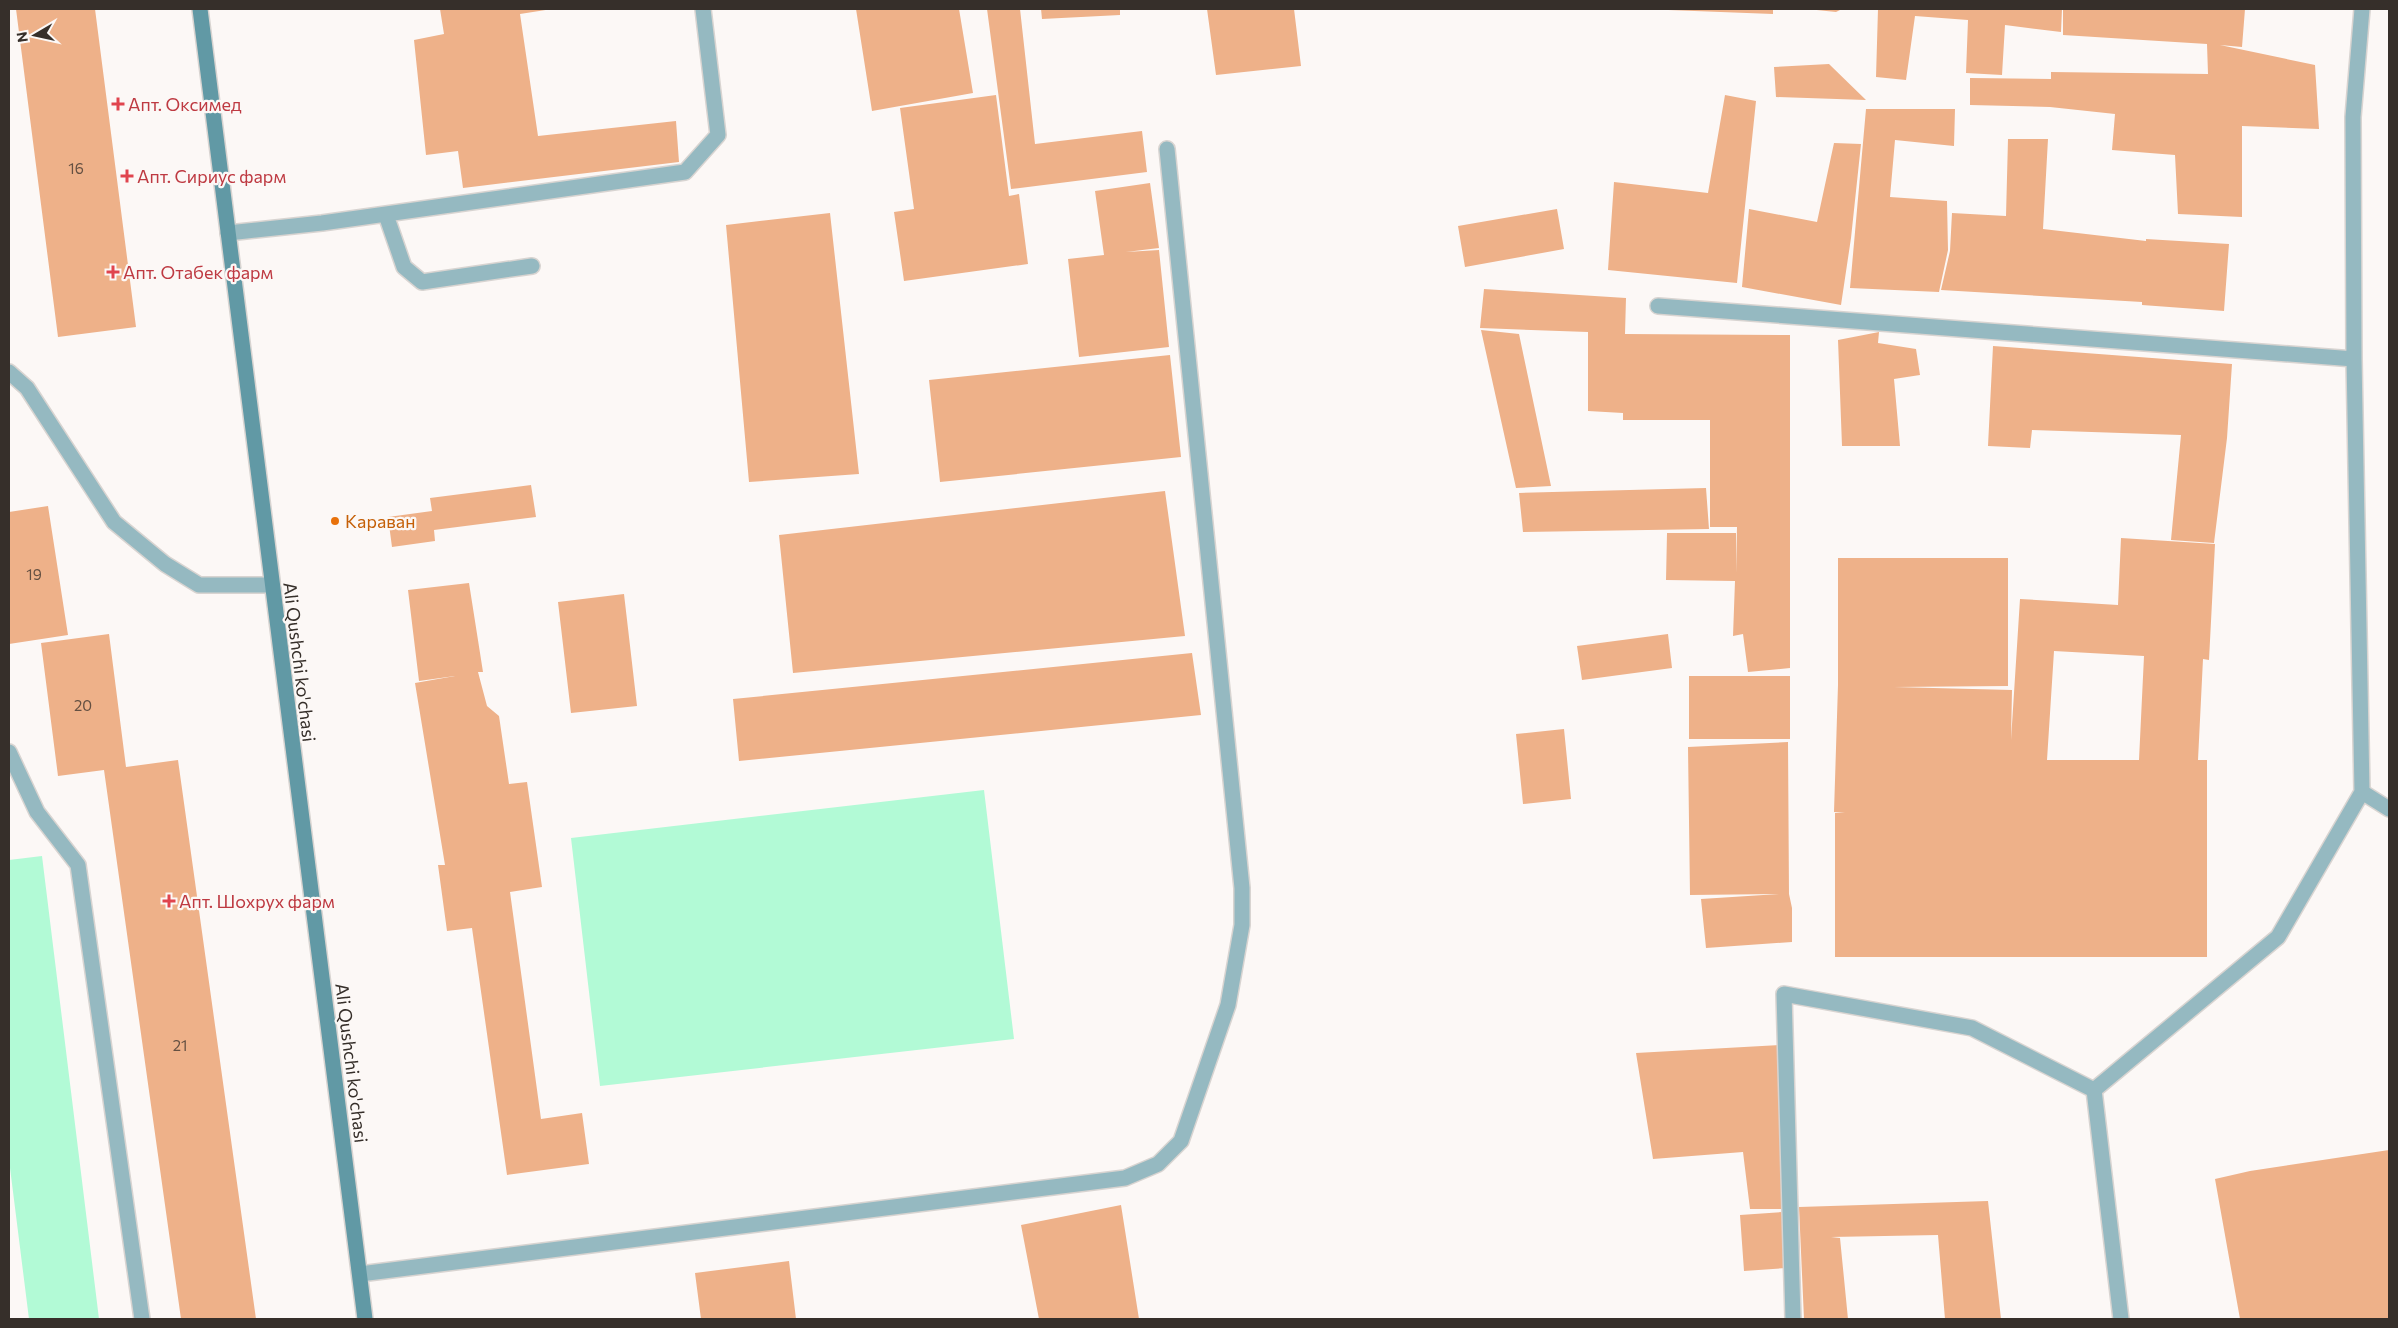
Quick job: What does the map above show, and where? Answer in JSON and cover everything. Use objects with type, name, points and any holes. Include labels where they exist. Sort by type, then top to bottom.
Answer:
[{"type":"main road","name":"Ali Qushchi ko'chasi","points":[[200,9],[365,1319]]},
{"type":"street","points":[[228,233],[386,214],[685,172],[718,135],[703,9]]},
{"type":"street","points":[[2094,1090],[2278,937],[2362,792],[2354,359],[2353,116],[2362,9]]},
{"type":"street","points":[[360,1274],[1125,1178],[1158,1164],[1181,1141],[1228,1005],[1242,925],[1242,888],[1167,149]]},
{"type":"street","points":[[386,214],[404,267],[422,282],[532,266]]},
{"type":"street","points":[[1658,306],[2354,359]]},
{"type":"street","points":[[9,372],[27,388],[114,522],[165,564],[199,584],[272,585]]},
{"type":"street","points":[[9,752],[37,812],[78,865],[142,1319]]},
{"type":"street","points":[[2362,792],[2389,809]]},
{"type":"street","points":[[1792,1319],[1784,994],[1972,1028],[2094,1090]]},
{"type":"street","points":[[2094,1090],[2121,1319]]},
{"type":"green space","points":[[984,790],[1014,1039],[600,1086],[571,838]]},
{"type":"green space","points":[[42,856],[99,1319],[29,1319],[9,1160],[9,860]]},
{"type":"building","points":[[16,9],[95,9],[136,327],[58,337]]},
{"type":"building","points":[[440,9],[552,9],[520,14],[538,136],[676,121],[679,162],[463,188],[458,151],[426,155],[414,40],[444,34]]},
{"type":"building","points":[[856,9],[959,9],[973,93],[872,111]]},
{"type":"building","points":[[987,9],[1020,9],[1035,144],[1142,131],[1147,172],[1011,189]]},
{"type":"building","points":[[1041,9],[1120,9],[1120,15],[1042,19]]},
{"type":"building","points":[[1207,9],[1294,9],[1301,66],[1216,75]]},
{"type":"building","points":[[1642,9],[1773,9],[1773,14]]},
{"type":"building","points":[[1807,9],[1842,9],[1836,12]]},
{"type":"building","points":[[1878,9],[2062,9],[2061,32],[2005,25],[2002,75],[1966,73],[1968,20],[1915,16],[1906,80],[1876,77]]},
{"type":"building","points":[[2063,9],[2245,9],[2242,47],[2220,45],[2315,65],[2319,129],[2242,126],[2242,217],[2178,214],[2175,155],[2112,150],[2115,114],[2050,107],[1970,105],[1970,78],[2051,79],[2051,72],[2208,74],[2207,44],[2063,35]]},
{"type":"building","points":[[1829,64],[1866,100],[1776,97],[1774,67]]},
{"type":"building","points":[[996,95],[1009,196],[1019,194],[1028,264],[904,281],[894,212],[914,209],[900,108]]},
{"type":"building","points":[[1725,95],[1756,101],[1737,283],[1608,270],[1614,182],[1708,193]]},
{"type":"building","points":[[1866,109],[1955,109],[1954,146],[1895,140],[1890,197],[1947,201],[1948,250],[1939,292],[1850,288]]},
{"type":"building","points":[[2008,139],[2048,139],[2043,229],[2146,241],[2146,239],[2229,244],[2224,311],[2142,305],[2142,302],[1941,290],[1950,251],[1952,213],[2006,216]]},
{"type":"building","points":[[1834,143],[1861,144],[1851,238],[1841,305],[1742,287],[1749,209],[1817,222]]},
{"type":"building","points":[[1150,183],[1159,248],[1126,252],[1159,250],[1169,347],[1079,357],[1068,259],[1104,255],[1095,191]]},
{"type":"building","points":[[1557,209],[1564,249],[1465,267],[1458,226]]},
{"type":"building","points":[[830,213],[859,474],[749,482],[726,225]]},
{"type":"building","points":[[1484,289],[1626,298],[1625,334],[1790,335],[1790,668],[1748,672],[1743,634],[1733,636],[1735,581],[1666,580],[1667,533],[1736,533],[1736,573],[1737,527],[1710,527],[1710,420],[1623,420],[1623,413],[1588,411],[1588,332],[1480,328]]},
{"type":"building","points":[[1481,330],[1519,334],[1551,486],[1516,488]]},
{"type":"building","points":[[1879,332],[1878,343],[1916,349],[1920,375],[1894,379],[1900,446],[1842,446],[1838,340]]},
{"type":"building","points":[[1993,346],[2232,364],[2227,438],[2214,543],[2171,540],[2181,435],[2032,430],[2030,448],[1988,446]]},
{"type":"building","points":[[1170,355],[1181,457],[940,482],[929,380]]},
{"type":"building","points":[[531,485],[536,517],[434,530],[435,541],[392,547],[388,517],[432,511],[430,498]]},
{"type":"building","points":[[1706,488],[1709,529],[1523,532],[1519,493]]},
{"type":"building","points":[[1165,491],[1185,636],[793,673],[779,535]]},
{"type":"building","points":[[48,506],[68,635],[9,644],[9,512]]},
{"type":"building","points":[[2121,538],[2215,544],[2209,660],[2203,659],[2198,760],[2207,760],[2207,957],[1835,957],[1835,813],[1845,813],[1834,812],[1838,685],[1838,558],[2008,558],[2008,686],[1894,687],[2012,690],[2011,740],[2020,599],[2118,605]],"holes":[[[2054,651],[2144,656],[2139,760],[2047,760]]]},
{"type":"building","points":[[469,583],[483,672],[478,672],[487,706],[499,716],[509,784],[527,782],[542,887],[510,892],[541,1119],[582,1113],[589,1164],[507,1175],[472,928],[447,931],[438,865],[445,865],[415,683],[455,676],[419,681],[408,590]]},
{"type":"building","points":[[624,594],[637,706],[571,713],[558,602]]},
{"type":"building","points":[[109,634],[126,767],[178,760],[256,1319],[181,1319],[104,770],[58,776],[41,643]]},
{"type":"building","points":[[1668,634],[1672,668],[1582,680],[1577,646]]},
{"type":"building","points":[[1192,653],[1201,715],[739,761],[733,699]]},
{"type":"building","points":[[1689,676],[1790,676],[1790,739],[1689,739]]},
{"type":"building","points":[[1564,729],[1571,799],[1523,804],[1516,734]]},
{"type":"building","points":[[1788,742],[1789,894],[1792,908],[1792,942],[1706,948],[1701,899],[1779,894],[1690,895],[1688,747]]},
{"type":"building","points":[[1781,1045],[1788,1209],[1750,1209],[1743,1152],[1653,1159],[1636,1053]]},
{"type":"building","points":[[2389,1150],[2389,1319],[2240,1319],[2215,1179],[2250,1171]]},
{"type":"building","points":[[1988,1201],[2001,1319],[1945,1319],[1938,1235],[1831,1237],[1840,1238],[1848,1319],[1804,1319],[1799,1207]]},
{"type":"building","points":[[1121,1205],[1139,1319],[1039,1319],[1021,1225]]},
{"type":"building","points":[[1782,1212],[1786,1268],[1744,1271],[1740,1215]]},
{"type":"building","points":[[789,1261],[796,1319],[701,1319],[695,1273]]},
{"type":"place","name":"Апт. Оксимед","points":[[118,104]]},
{"type":"place","name":"Апт. Сириус фарм","points":[[127,176]]},
{"type":"place","name":"Апт. Отабек фарм","points":[[113,272]]},
{"type":"place","name":"Караван","points":[[335,521]]},
{"type":"place","name":"Апт. Шохрух фарм","points":[[169,901]]}]
